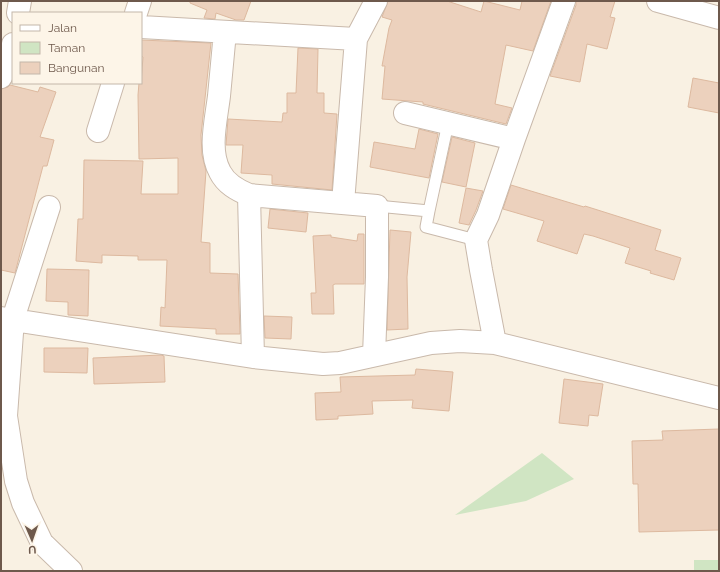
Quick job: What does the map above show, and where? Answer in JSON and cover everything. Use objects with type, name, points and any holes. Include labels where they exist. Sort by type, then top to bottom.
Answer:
[{"type":"street","points":[[18,12],[20,1]]},
{"type":"street","points":[[136,12],[140,1]]},
{"type":"street","points":[[343,203],[356,39],[376,1]]},
{"type":"street","points":[[495,343],[476,240],[488,215],[564,1]]},
{"type":"street","points":[[658,1],[719,18]]},
{"type":"street","points":[[142,27],[356,39]]},
{"type":"street","points":[[225,32],[214,143],[216,162],[220,173],[235,188],[249,195],[377,206],[377,277],[374,355]]},
{"type":"street","points":[[1,77],[12,51]]},
{"type":"street","points":[[98,132],[113,84]]},
{"type":"street","points":[[404,113],[514,140]]},
{"type":"street","points":[[249,195],[253,357]]},
{"type":"street","points":[[49,207],[7,318],[6,416],[16,481],[23,503],[42,543],[71,571]]},
{"type":"street","points":[[7,318],[253,357],[323,364],[340,363],[431,343],[460,341],[495,343],[719,398]]},
{"type":"lane","points":[[448,123],[426,227],[476,240]]},
{"type":"lane","points":[[377,206],[429,211]]},
{"type":"green space","points":[[542,453],[574,479],[526,501],[455,515]]},
{"type":"green space","points":[[694,560],[719,560],[719,571],[694,571]]},
{"type":"building","points":[[190,1],[251,1],[244,20],[236,20],[216,13],[215,19],[204,18],[207,10],[190,3]]},
{"type":"building","points":[[388,1],[447,1],[481,12],[484,1],[520,10],[522,1],[551,1],[533,51],[506,45],[495,104],[512,108],[506,124],[423,104],[423,102],[382,99],[385,66],[382,66],[389,28],[392,20],[382,17]]},
{"type":"building","points":[[576,1],[615,1],[610,17],[615,18],[607,49],[587,44],[580,82],[550,76],[576,5]]},
{"type":"building","points":[[142,40],[211,43],[201,135],[202,155],[206,171],[201,242],[210,243],[210,273],[238,274],[240,334],[216,334],[216,329],[160,326],[161,307],[165,308],[167,260],[138,260],[138,256],[102,255],[102,263],[76,261],[78,219],[83,219],[84,160],[143,161],[141,194],[178,194],[178,158],[139,159],[138,95],[139,84],[142,84]]},
{"type":"building","points":[[298,48],[318,49],[317,93],[324,93],[324,113],[337,114],[332,190],[272,184],[272,175],[241,173],[243,145],[226,145],[228,119],[282,122],[283,113],[287,113],[287,93],[296,93]]},
{"type":"building","points":[[693,78],[719,83],[719,113],[688,107]]},
{"type":"building","points":[[10,85],[38,92],[40,87],[56,92],[40,137],[54,140],[47,166],[43,166],[15,273],[1,270],[1,89]]},
{"type":"building","points":[[419,129],[438,134],[429,178],[370,167],[374,142],[415,149]]},
{"type":"building","points":[[452,137],[475,143],[466,187],[442,182]]},
{"type":"building","points":[[511,185],[661,230],[655,250],[681,258],[674,280],[650,273],[651,271],[625,263],[630,248],[593,236],[584,234],[577,254],[537,241],[544,221],[503,209]]},
{"type":"building","points":[[466,188],[483,191],[469,225],[459,223]]},
{"type":"building","points":[[270,209],[308,213],[306,232],[268,228]]},
{"type":"building","points":[[390,230],[411,232],[407,277],[408,329],[387,330]]},
{"type":"building","points":[[358,234],[364,234],[364,284],[333,285],[334,314],[312,314],[311,293],[316,293],[313,236],[331,235],[331,237],[357,241]]},
{"type":"building","points":[[47,269],[89,270],[88,316],[68,315],[68,302],[46,301]]},
{"type":"building","points":[[264,316],[292,317],[291,339],[265,338]]},
{"type":"building","points":[[44,348],[88,348],[87,373],[44,372]]},
{"type":"building","points":[[164,356],[165,382],[94,384],[93,358]]},
{"type":"building","points":[[416,369],[453,372],[449,411],[412,408],[413,400],[372,401],[373,414],[338,416],[338,419],[316,420],[315,393],[341,392],[340,377],[415,375]]},
{"type":"building","points":[[564,379],[603,384],[598,416],[589,415],[588,426],[559,423]]},
{"type":"building","points":[[719,429],[719,530],[639,532],[638,484],[633,484],[632,441],[663,440],[662,431]]}]
